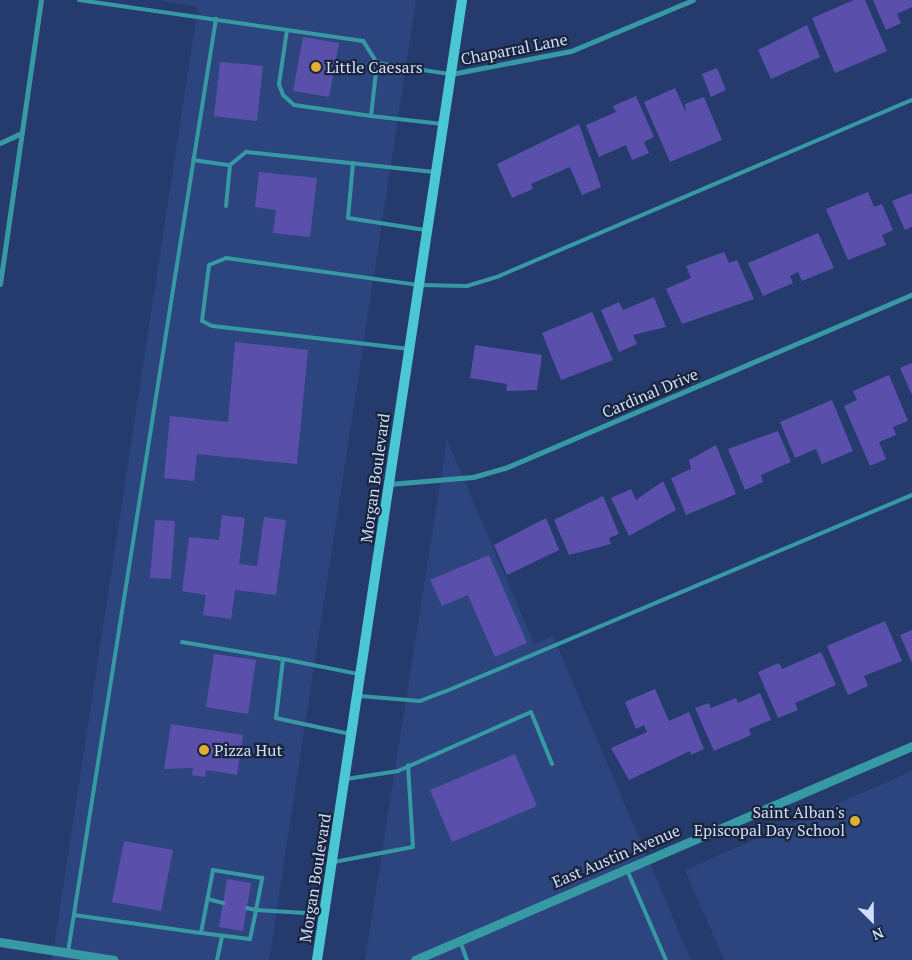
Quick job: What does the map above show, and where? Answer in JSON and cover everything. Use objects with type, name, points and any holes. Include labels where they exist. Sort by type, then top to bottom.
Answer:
[{"type":"main road","name":"Morgan Boulevard","points":[[317,960],[360,696],[389,484],[462,0]]},
{"type":"street","points":[[0,284],[19,134],[41,0]]},
{"type":"street","name":"Chaparral Lane","points":[[450,74],[571,51],[693,0]]},
{"type":"street","points":[[0,143],[19,134]]},
{"type":"street","name":"Cardinal Drive","points":[[389,484],[473,477],[505,468],[912,294]]},
{"type":"street","name":"East Austin Avenue","points":[[415,960],[459,939],[911,748]]},
{"type":"street","points":[[0,942],[114,960]]},
{"type":"lane","points":[[79,0],[364,41],[377,63],[371,116]]},
{"type":"lane","points":[[68,952],[216,19]]},
{"type":"lane","points":[[287,30],[279,84],[283,95],[294,105],[443,124]]},
{"type":"lane","points":[[377,63],[450,74]]},
{"type":"lane","points":[[410,349],[212,326],[202,321],[209,265],[226,258],[420,285],[467,286],[499,276],[912,100]]},
{"type":"lane","points":[[226,206],[230,165],[246,152],[436,172]]},
{"type":"lane","points":[[193,160],[230,165]]},
{"type":"lane","points":[[353,163],[348,218],[427,231]]},
{"type":"lane","points":[[360,696],[420,700],[444,692],[912,495]]},
{"type":"lane","points":[[182,642],[283,658],[363,675]]},
{"type":"lane","points":[[283,658],[276,718],[353,734]]},
{"type":"lane","points":[[346,779],[408,765],[531,712],[552,764]]},
{"type":"lane","points":[[332,862],[413,847],[408,765]]},
{"type":"lane","points":[[626,868],[666,960]]},
{"type":"lane","points":[[74,916],[222,937],[250,939],[262,878],[213,870],[201,934]]},
{"type":"lane","points":[[208,899],[223,903]]},
{"type":"lane","points":[[247,908],[324,914]]},
{"type":"lane","points":[[217,960],[222,937]]},
{"type":"lane","points":[[459,939],[468,960]]},
{"type":"shaded area","points":[[158,0],[416,0],[269,960],[52,960],[198,7]]},
{"type":"shaded area","points":[[447,440],[534,644],[553,636],[691,960],[365,960]]},
{"type":"shaded area","name":"Saint Alban's Episcopal Day School","points":[[912,771],[912,960],[724,960],[685,870]]},
{"type":"building","points":[[854,0],[865,0],[887,51],[835,73],[812,18]]},
{"type":"building","points":[[873,0],[912,0],[912,7],[897,14],[901,23],[886,30]]},
{"type":"building","points":[[807,25],[820,57],[771,79],[758,50]]},
{"type":"building","name":"Little Caesars","points":[[303,37],[339,43],[329,97],[293,91]]},
{"type":"building","points":[[220,62],[263,66],[257,121],[214,116]]},
{"type":"building","points":[[717,68],[726,90],[711,97],[702,74]]},
{"type":"building","points":[[675,88],[686,113],[685,104],[704,97],[722,140],[670,162],[644,102]]},
{"type":"building","points":[[636,96],[654,137],[644,142],[649,153],[632,160],[626,145],[599,157],[586,125],[616,112],[613,106]]},
{"type":"building","points":[[579,124],[601,187],[582,195],[570,167],[531,184],[533,189],[512,198],[497,164]]},
{"type":"building","points":[[259,172],[317,178],[310,237],[273,233],[276,210],[255,207]]},
{"type":"building","points":[[868,192],[874,207],[882,204],[893,230],[882,235],[886,245],[848,260],[826,209]]},
{"type":"building","points":[[912,193],[912,227],[905,230],[892,201]]},
{"type":"building","points":[[818,233],[834,268],[802,281],[798,272],[790,276],[793,283],[763,296],[748,263]]},
{"type":"building","points":[[724,252],[729,263],[737,260],[754,299],[682,324],[666,289],[691,278],[686,266]]},
{"type":"building","points":[[654,297],[666,327],[633,335],[637,344],[619,352],[601,310],[619,302],[623,310]]},
{"type":"building","points":[[592,312],[613,360],[561,380],[542,333]]},
{"type":"building","points":[[235,342],[308,350],[297,464],[197,454],[194,481],[164,478],[170,416],[228,422]]},
{"type":"building","points":[[475,345],[542,355],[537,390],[506,391],[507,384],[470,378]]},
{"type":"building","points":[[912,363],[912,395],[900,368]]},
{"type":"building","points":[[889,375],[908,421],[893,427],[896,435],[879,442],[886,459],[870,466],[844,406],[857,400],[853,391]]},
{"type":"building","points":[[832,400],[853,451],[822,464],[816,449],[795,458],[780,422]]},
{"type":"building","points":[[778,431],[791,462],[761,475],[763,482],[745,490],[728,449]]},
{"type":"building","points":[[716,445],[736,494],[686,515],[671,478],[691,469],[689,460]]},
{"type":"building","points":[[663,481],[676,510],[629,536],[611,498],[631,489],[636,500]]},
{"type":"building","points":[[603,496],[619,534],[609,538],[611,544],[569,555],[554,520]]},
{"type":"building","points":[[222,515],[245,518],[239,564],[257,566],[264,517],[286,520],[276,595],[235,590],[231,619],[203,615],[206,595],[182,591],[189,537],[219,540]]},
{"type":"building","points":[[546,518],[559,550],[507,575],[494,545]]},
{"type":"building","points":[[155,520],[175,521],[171,579],[150,578]]},
{"type":"building","points":[[489,555],[527,643],[495,657],[468,595],[442,606],[430,580]]},
{"type":"building","points":[[885,621],[902,661],[864,676],[868,686],[848,695],[827,646]]},
{"type":"building","points":[[912,630],[912,663],[900,635]]},
{"type":"building","points":[[821,652],[836,685],[795,703],[798,710],[778,718],[758,672],[779,663],[782,669]]},
{"type":"building","points":[[214,654],[256,660],[248,714],[206,707]]},
{"type":"building","points":[[655,689],[669,721],[689,712],[704,749],[691,755],[690,751],[629,780],[611,748],[647,732],[644,725],[636,729],[625,702]]},
{"type":"building","points":[[760,693],[771,720],[749,729],[751,735],[714,751],[695,708],[709,703],[711,708],[736,698],[738,703]]},
{"type":"building","name":"Pizza Hut","points":[[171,724],[243,735],[237,775],[206,770],[205,777],[192,775],[193,768],[164,769]]},
{"type":"building","points":[[515,754],[537,806],[452,842],[430,790]]},
{"type":"building","points":[[124,841],[173,850],[161,911],[112,902]]},
{"type":"building","points":[[227,879],[251,883],[243,931],[219,927]]},
{"type":"place","name":"Little Caesars","points":[[316,67]]},
{"type":"place","name":"Pizza Hut","points":[[204,750]]},
{"type":"place","name":"Saint Alban's Episcopal Day School","points":[[855,821]]}]
